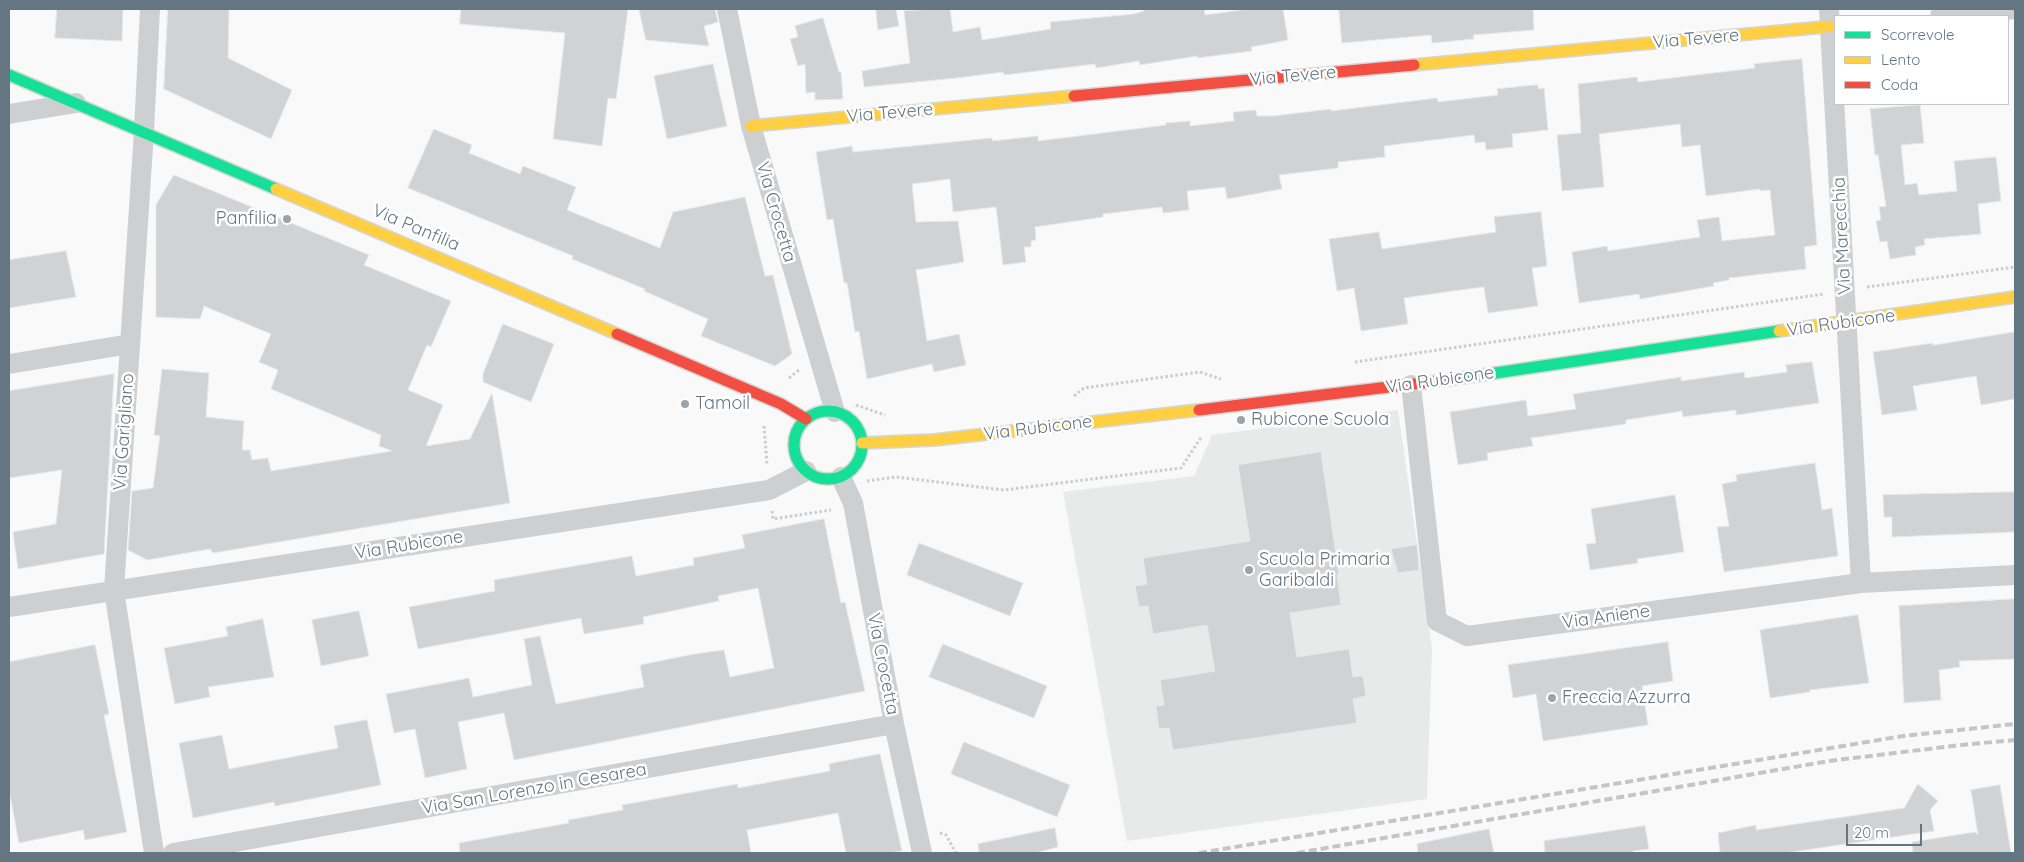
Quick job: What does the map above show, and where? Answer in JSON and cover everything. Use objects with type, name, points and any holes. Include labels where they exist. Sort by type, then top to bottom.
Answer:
[{"type":"street","name":"Via Garigliano","points":[[150,9],[144,131],[114,590],[154,853]]},
{"type":"street","name":"Via Crocetta","points":[[726,9],[751,126],[836,412]]},
{"type":"street","points":[[1951,15],[2015,9]]},
{"type":"street","name":"Via Tevere","points":[[751,126],[1832,20]]},
{"type":"street","name":"Via Marecchia","points":[[1832,20],[1834,62]]},
{"type":"street","name":"Via Panfilia","points":[[9,75],[781,404],[806,419]]},
{"type":"street","points":[[9,114],[76,103]]},
{"type":"street","name":"Via Marecchia","points":[[1836,105],[1861,583]]},
{"type":"street","name":"Via Rubicone","points":[[862,443],[934,440],[1411,385],[2015,297]]},
{"type":"street","points":[[9,364],[130,344]]},
{"type":"street","name":"Via Aniene","points":[[1411,385],[1437,621],[1467,636],[1861,583],[2015,575]]},
{"type":"street","points":[[836,412],[854,423],[860,432],[861,453],[857,463],[841,477],[822,479],[806,471],[796,456],[795,439],[799,428],[806,419],[820,413],[836,412]]},
{"type":"street","name":"Via Rubicone","points":[[9,607],[769,490],[806,471]]},
{"type":"street","name":"Via Crocetta","points":[[841,477],[853,503],[894,724],[922,853]]},
{"type":"street","name":"Via San Lorenzo in Cesarea","points":[[173,853],[894,724]]},
{"type":"path","points":[[1353,363],[1845,290],[2015,268]]},
{"type":"path","points":[[1069,400],[1084,388],[1200,372],[1228,381]]},
{"type":"shaded area","name":"Scuola Primaria Garibaldi","points":[[1398,410],[1432,648],[1427,799],[1127,841],[1063,492],[1194,476],[1212,435]]},
{"type":"building","points":[[57,9],[123,9],[122,41],[55,38]]},
{"type":"building","points":[[168,9],[229,9],[228,58],[292,90],[271,139],[164,89]]},
{"type":"building","points":[[461,9],[628,9],[616,99],[608,98],[602,146],[553,139],[565,33],[460,24]]},
{"type":"building","points":[[639,9],[715,9],[718,22],[704,26],[709,46],[646,40]]},
{"type":"building","points":[[876,9],[896,9],[899,26],[878,30]]},
{"type":"building","points":[[950,9],[953,32],[980,27],[982,40],[1051,29],[1050,22],[1134,14],[1144,11],[1143,9],[1204,9],[1205,15],[1249,9],[1283,9],[1288,40],[1251,47],[1252,51],[1197,58],[1197,56],[1140,65],[1139,61],[1096,68],[1095,64],[1004,75],[1003,72],[864,87],[862,71],[910,63],[904,11]]},
{"type":"building","points":[[1339,9],[1533,9],[1534,30],[1473,35],[1474,39],[1432,43],[1431,35],[1342,43]]},
{"type":"building","points":[[823,18],[839,72],[841,72],[843,99],[815,100],[815,92],[806,93],[805,64],[798,66],[790,39],[798,37],[795,26]]},
{"type":"building","points":[[1802,59],[1817,245],[1804,247],[1806,269],[1729,278],[1729,280],[1713,283],[1714,286],[1640,299],[1639,294],[1579,303],[1572,252],[1607,246],[1608,251],[1700,237],[1697,220],[1719,217],[1722,241],[1775,235],[1770,190],[1760,191],[1760,189],[1706,196],[1700,145],[1682,147],[1680,124],[1599,134],[1604,187],[1562,191],[1557,135],[1581,133],[1578,84],[1637,77],[1638,82],[1755,68],[1754,64]]},
{"type":"building","points":[[713,64],[727,126],[667,139],[654,76]]},
{"type":"building","points":[[1538,85],[1538,89],[1544,88],[1548,130],[1512,134],[1513,147],[1486,150],[1485,142],[1475,143],[1474,135],[1384,146],[1385,157],[1338,162],[1338,168],[1279,175],[1282,189],[1227,199],[1225,187],[1187,191],[1189,210],[1163,213],[1162,207],[1103,214],[1103,217],[1035,227],[1036,240],[1031,241],[1031,247],[1024,247],[1026,262],[1003,265],[996,207],[953,212],[950,179],[912,184],[916,222],[958,221],[964,262],[916,270],[927,341],[959,334],[966,365],[934,372],[932,364],[867,379],[859,331],[855,332],[847,283],[844,283],[833,219],[827,220],[816,152],[852,146],[853,152],[992,138],[992,141],[1038,136],[1038,141],[1166,125],[1166,123],[1190,121],[1190,126],[1234,121],[1233,112],[1256,110],[1257,116],[1273,116],[1437,98],[1438,102],[1498,95],[1497,89]]},
{"type":"building","points":[[1920,105],[1924,143],[1901,145],[1905,185],[1917,183],[1919,195],[1957,191],[1954,161],[1996,157],[2001,201],[1978,204],[1981,234],[1924,239],[1925,245],[1915,247],[1916,255],[1890,259],[1887,241],[1880,242],[1876,221],[1881,220],[1879,207],[1886,206],[1878,155],[1875,155],[1870,109]]},
{"type":"building","points":[[434,129],[472,145],[469,153],[520,174],[523,166],[576,187],[567,210],[660,248],[673,212],[745,197],[765,276],[773,275],[792,354],[775,366],[701,336],[708,319],[644,291],[645,289],[572,259],[573,256],[408,188]]},
{"type":"building","points":[[174,175],[369,255],[364,265],[451,301],[431,347],[427,345],[408,390],[443,405],[426,446],[470,439],[492,393],[510,503],[213,553],[210,549],[147,560],[128,550],[132,491],[153,488],[160,436],[154,435],[162,369],[209,373],[206,417],[244,421],[242,450],[250,450],[252,460],[268,458],[271,471],[392,451],[379,446],[381,435],[271,389],[278,370],[259,362],[271,334],[204,306],[200,319],[156,317],[156,205]]},
{"type":"building","points":[[1541,212],[1547,266],[1532,268],[1538,306],[1488,313],[1484,287],[1460,290],[1404,298],[1408,324],[1361,331],[1354,288],[1337,291],[1329,239],[1379,232],[1382,249],[1496,232],[1494,217]]},
{"type":"building","points":[[66,251],[76,297],[9,308],[9,260]]},
{"type":"building","points":[[503,324],[554,344],[531,402],[483,382],[483,374]]},
{"type":"building","points":[[2015,332],[2015,399],[1981,405],[1976,376],[1913,386],[1917,410],[1882,415],[1873,352]]},
{"type":"building","points":[[1812,362],[1819,403],[1736,415],[1736,410],[1683,417],[1682,411],[1626,420],[1626,424],[1531,438],[1533,446],[1487,453],[1488,460],[1458,465],[1450,412],[1526,400],[1528,416],[1576,409],[1573,394],[1681,377],[1681,381],[1744,372],[1745,378],[1787,372],[1786,365]]},
{"type":"building","points":[[114,374],[104,554],[18,569],[13,532],[56,524],[62,470],[9,478],[9,391]]},
{"type":"building","points":[[1321,452],[1339,575],[1337,575],[1341,605],[1290,613],[1297,657],[1349,649],[1353,677],[1363,676],[1366,696],[1353,699],[1357,723],[1173,750],[1169,728],[1159,729],[1156,706],[1164,705],[1160,680],[1215,671],[1207,625],[1153,634],[1148,606],[1139,607],[1135,586],[1147,584],[1143,558],[1250,541],[1238,465]]},
{"type":"building","points":[[1815,463],[1822,510],[1832,508],[1838,556],[1724,572],[1717,527],[1729,526],[1722,484],[1737,481],[1736,475]]},
{"type":"building","points":[[2015,492],[2015,532],[1892,537],[1892,517],[1884,517],[1883,495]]},
{"type":"building","points":[[1675,495],[1684,552],[1637,559],[1638,563],[1590,570],[1586,544],[1596,543],[1591,509]]},
{"type":"building","points":[[824,519],[841,603],[845,602],[865,691],[514,760],[504,713],[458,722],[467,769],[425,778],[415,729],[394,733],[386,694],[469,678],[473,697],[532,685],[524,639],[540,636],[556,704],[644,687],[640,665],[694,654],[724,650],[730,677],[774,668],[758,588],[718,596],[719,601],[643,617],[644,624],[584,634],[581,618],[418,649],[409,607],[495,591],[494,580],[632,556],[636,576],[694,565],[693,558],[745,548],[742,535]]},
{"type":"building","points":[[919,543],[1023,583],[1010,616],[907,575]]},
{"type":"building","points":[[1417,545],[1419,570],[1398,573],[1391,549]]},
{"type":"building","points":[[2015,599],[2015,659],[1959,661],[1960,667],[1939,670],[1941,700],[1904,703],[1899,606]]},
{"type":"building","points":[[359,611],[369,656],[321,666],[312,620]]},
{"type":"building","points":[[1858,615],[1869,683],[1810,690],[1810,692],[1770,698],[1760,630]]},
{"type":"building","points":[[263,619],[274,677],[208,687],[210,697],[175,704],[164,648],[228,636],[226,627]]},
{"type":"building","points":[[1668,642],[1673,681],[1642,686],[1648,725],[1543,741],[1536,694],[1513,698],[1508,665]]},
{"type":"building","points":[[943,644],[1047,686],[1034,718],[929,677]]},
{"type":"building","points":[[95,645],[109,714],[104,715],[127,832],[85,840],[83,830],[19,843],[9,790],[9,662]]},
{"type":"building","points":[[367,720],[381,785],[275,806],[274,802],[193,818],[179,743],[222,735],[229,769],[338,748],[334,726]]},
{"type":"building","points":[[964,742],[1070,785],[1057,817],[951,774]]},
{"type":"building","points":[[880,754],[902,851],[889,853],[846,853],[838,813],[747,830],[751,853],[460,853],[459,843],[569,823],[568,820],[623,810],[622,805],[737,784],[738,788],[830,771],[829,764]]},
{"type":"building","points":[[1918,784],[1938,801],[1930,810],[1934,831],[1785,853],[1720,853],[1718,833],[1756,825],[1756,830],[1904,808]]},
{"type":"building","points":[[2000,785],[2011,853],[1913,853],[1912,842],[1975,832],[1978,835],[1971,790]]},
{"type":"building","points":[[1645,826],[1649,849],[1633,851],[1633,853],[1545,853],[1544,841]]},
{"type":"building","points":[[1055,828],[1058,847],[1035,853],[979,853],[978,844]]},
{"type":"building","points":[[1489,829],[1494,853],[1418,853],[1417,844]]},
{"type":"railway","points":[[1199,853],[1903,736],[2015,724]]},
{"type":"railway","points":[[1297,853],[1829,761],[2015,740]]},
{"type":"traffic: fast","points":[[9,75],[276,189]]},
{"type":"traffic: fast","points":[[1455,379],[1779,331]]},
{"type":"traffic: fast","points":[[828,411],[841,414],[852,421],[859,432],[862,445],[859,458],[852,469],[841,476],[828,479],[815,476],[804,469],[797,458],[794,445],[797,432],[804,421],[815,414],[828,411]]},
{"type":"traffic: slow","points":[[1414,65],[1834,26]]},
{"type":"traffic: slow","points":[[751,126],[1074,96]]},
{"type":"traffic: slow","points":[[276,189],[617,334]]},
{"type":"traffic: slow","points":[[1779,331],[2015,297]]},
{"type":"traffic: slow","points":[[862,443],[934,440],[1199,410]]},
{"type":"traffic: jam","points":[[1074,96],[1414,65]]},
{"type":"traffic: jam","points":[[617,334],[781,404],[806,419]]},
{"type":"traffic: jam","points":[[1199,410],[1455,379]]},
{"type":"place","name":"Panfilia","points":[[287,219]]},
{"type":"place","name":"Tamoil","points":[[685,404]]},
{"type":"place","name":"Rubicone Scuola","points":[[1241,420]]},
{"type":"place","name":"Scuola Primaria Garibaldi","points":[[1249,570]]},
{"type":"place","name":"Freccia Azzurra","points":[[1552,698]]}]
